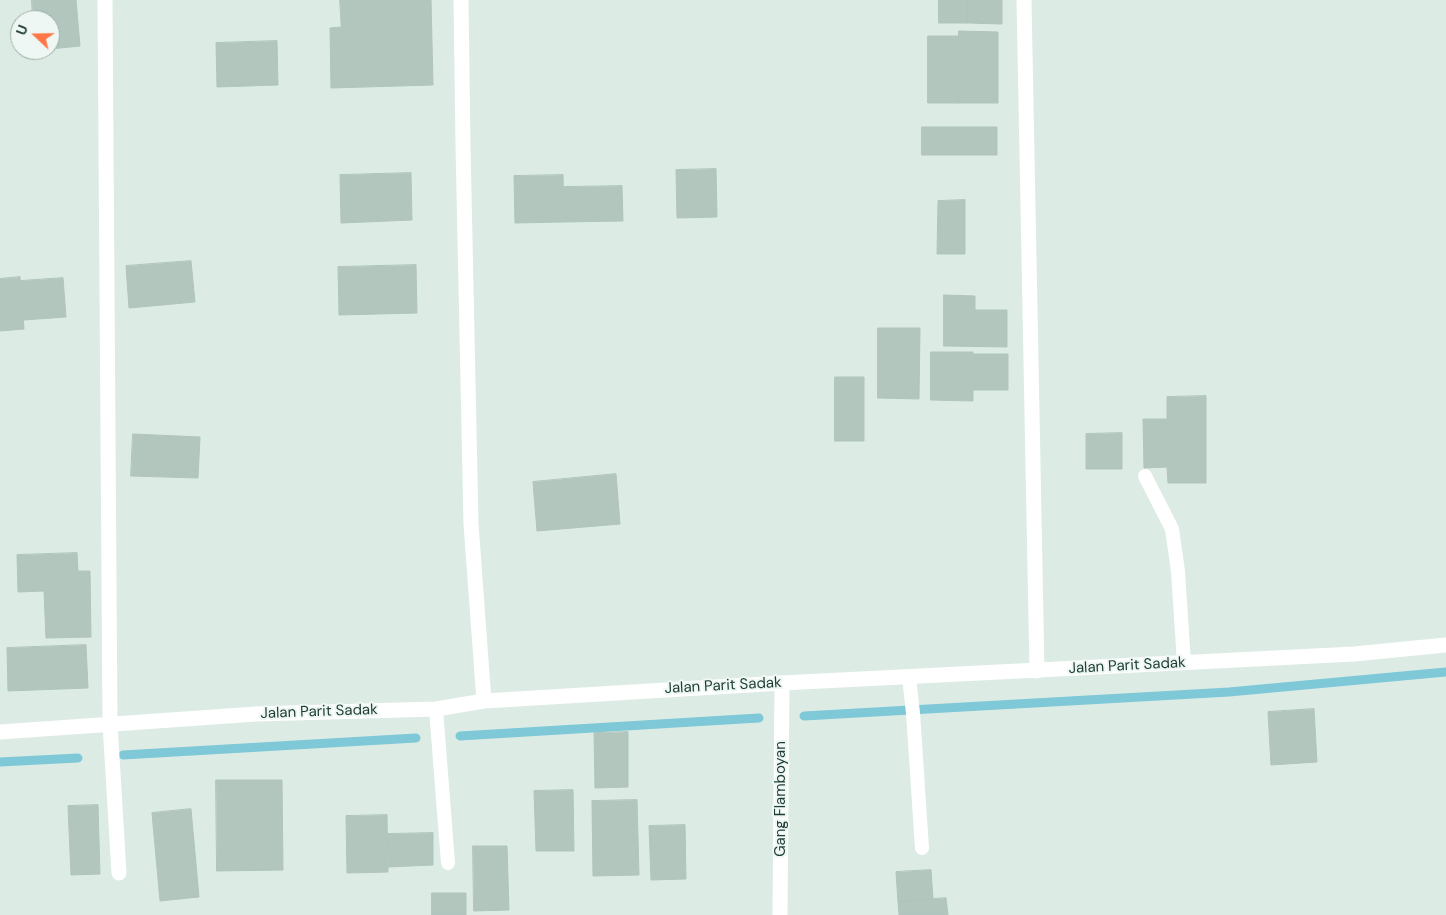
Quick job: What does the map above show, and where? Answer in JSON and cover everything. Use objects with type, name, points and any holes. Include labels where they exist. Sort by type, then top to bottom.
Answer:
[{"type":"street","points":[[105,0],[110,724],[120,873]]},
{"type":"street","points":[[461,0],[471,524],[484,700]]},
{"type":"street","points":[[1024,0],[1036,671]]},
{"type":"street","name":"Jalan Parit Sadak","points":[[0,732],[256,714],[436,709],[484,700],[782,683],[909,682],[1036,671],[1354,654],[1446,645]]},
{"type":"street","name":"Gang Flamboyan","points":[[780,915],[782,683]]},
{"type":"lane","points":[[1145,476],[1172,529],[1178,571],[1184,663]]},
{"type":"lane","points":[[909,682],[913,713],[922,848]]},
{"type":"lane","points":[[436,709],[448,863]]},
{"type":"building","points":[[32,0],[76,0],[80,46],[60,48],[60,10],[32,10]]},
{"type":"building","points":[[340,0],[431,0],[433,85],[331,88],[330,28],[341,27]]},
{"type":"building","points":[[939,0],[968,0],[968,23],[939,23]]},
{"type":"building","points":[[968,0],[1002,0],[1002,24],[968,23]]},
{"type":"building","points":[[959,31],[998,32],[998,103],[959,103]]},
{"type":"building","points":[[928,36],[959,36],[959,103],[928,103]]},
{"type":"building","points":[[277,41],[278,85],[217,87],[216,43]]},
{"type":"building","points":[[922,127],[997,127],[997,155],[922,155]]},
{"type":"building","points":[[716,169],[717,217],[677,218],[676,170]]},
{"type":"building","points":[[411,173],[412,220],[341,223],[340,175]]},
{"type":"building","points":[[563,175],[564,222],[515,223],[514,176]]},
{"type":"building","points":[[622,186],[623,221],[564,222],[564,187]]},
{"type":"building","points":[[965,200],[965,254],[937,254],[938,201]]},
{"type":"building","points":[[191,261],[195,302],[129,308],[126,266]]},
{"type":"building","points":[[416,265],[417,313],[339,315],[338,267]]},
{"type":"building","points":[[20,277],[24,329],[0,331],[0,279]]},
{"type":"building","points":[[63,278],[66,317],[24,320],[21,281]]},
{"type":"building","points":[[944,295],[975,296],[975,310],[1007,310],[1007,347],[944,346]]},
{"type":"building","points":[[878,328],[920,328],[919,399],[878,398]]},
{"type":"building","points":[[931,352],[1008,354],[1008,390],[973,390],[973,401],[931,400]]},
{"type":"building","points":[[835,377],[864,377],[864,441],[835,441]]},
{"type":"building","points":[[1206,396],[1206,483],[1168,483],[1167,467],[1144,468],[1143,419],[1167,419],[1167,397]]},
{"type":"building","points":[[1122,433],[1122,469],[1086,469],[1086,434]]},
{"type":"building","points":[[133,434],[200,437],[198,478],[131,476]]},
{"type":"building","points":[[616,474],[620,524],[537,531],[533,482]]},
{"type":"building","points":[[77,553],[78,571],[90,571],[91,637],[46,638],[44,591],[18,592],[17,555]]},
{"type":"building","points":[[86,645],[88,688],[8,691],[7,648]]},
{"type":"building","points":[[1314,709],[1317,762],[1271,765],[1268,712]]},
{"type":"building","points":[[628,732],[628,787],[595,788],[594,733]]},
{"type":"building","points":[[216,780],[282,780],[283,870],[217,871]]},
{"type":"building","points":[[573,790],[574,851],[536,851],[534,791]]},
{"type":"building","points":[[637,800],[639,875],[593,876],[592,801]]},
{"type":"building","points":[[98,805],[100,874],[71,875],[68,806]]},
{"type":"building","points":[[191,809],[199,897],[160,901],[152,813]]},
{"type":"building","points":[[387,815],[388,872],[347,873],[346,816]]},
{"type":"building","points":[[685,825],[686,879],[651,880],[649,826]]},
{"type":"building","points":[[433,833],[433,865],[387,867],[387,834]]},
{"type":"building","points":[[473,846],[507,846],[509,910],[474,911]]},
{"type":"building","points":[[931,870],[933,899],[898,902],[896,872]]},
{"type":"building","points":[[432,893],[466,893],[466,915],[432,915]]},
{"type":"building","points":[[946,898],[948,915],[899,915],[898,902]]},
{"type":"waterway","points":[[804,716],[1229,692],[1446,672]]},
{"type":"waterway","points":[[460,736],[759,718]]},
{"type":"waterway","points":[[123,755],[416,738]]},
{"type":"waterway","points":[[0,762],[78,758]]}]
